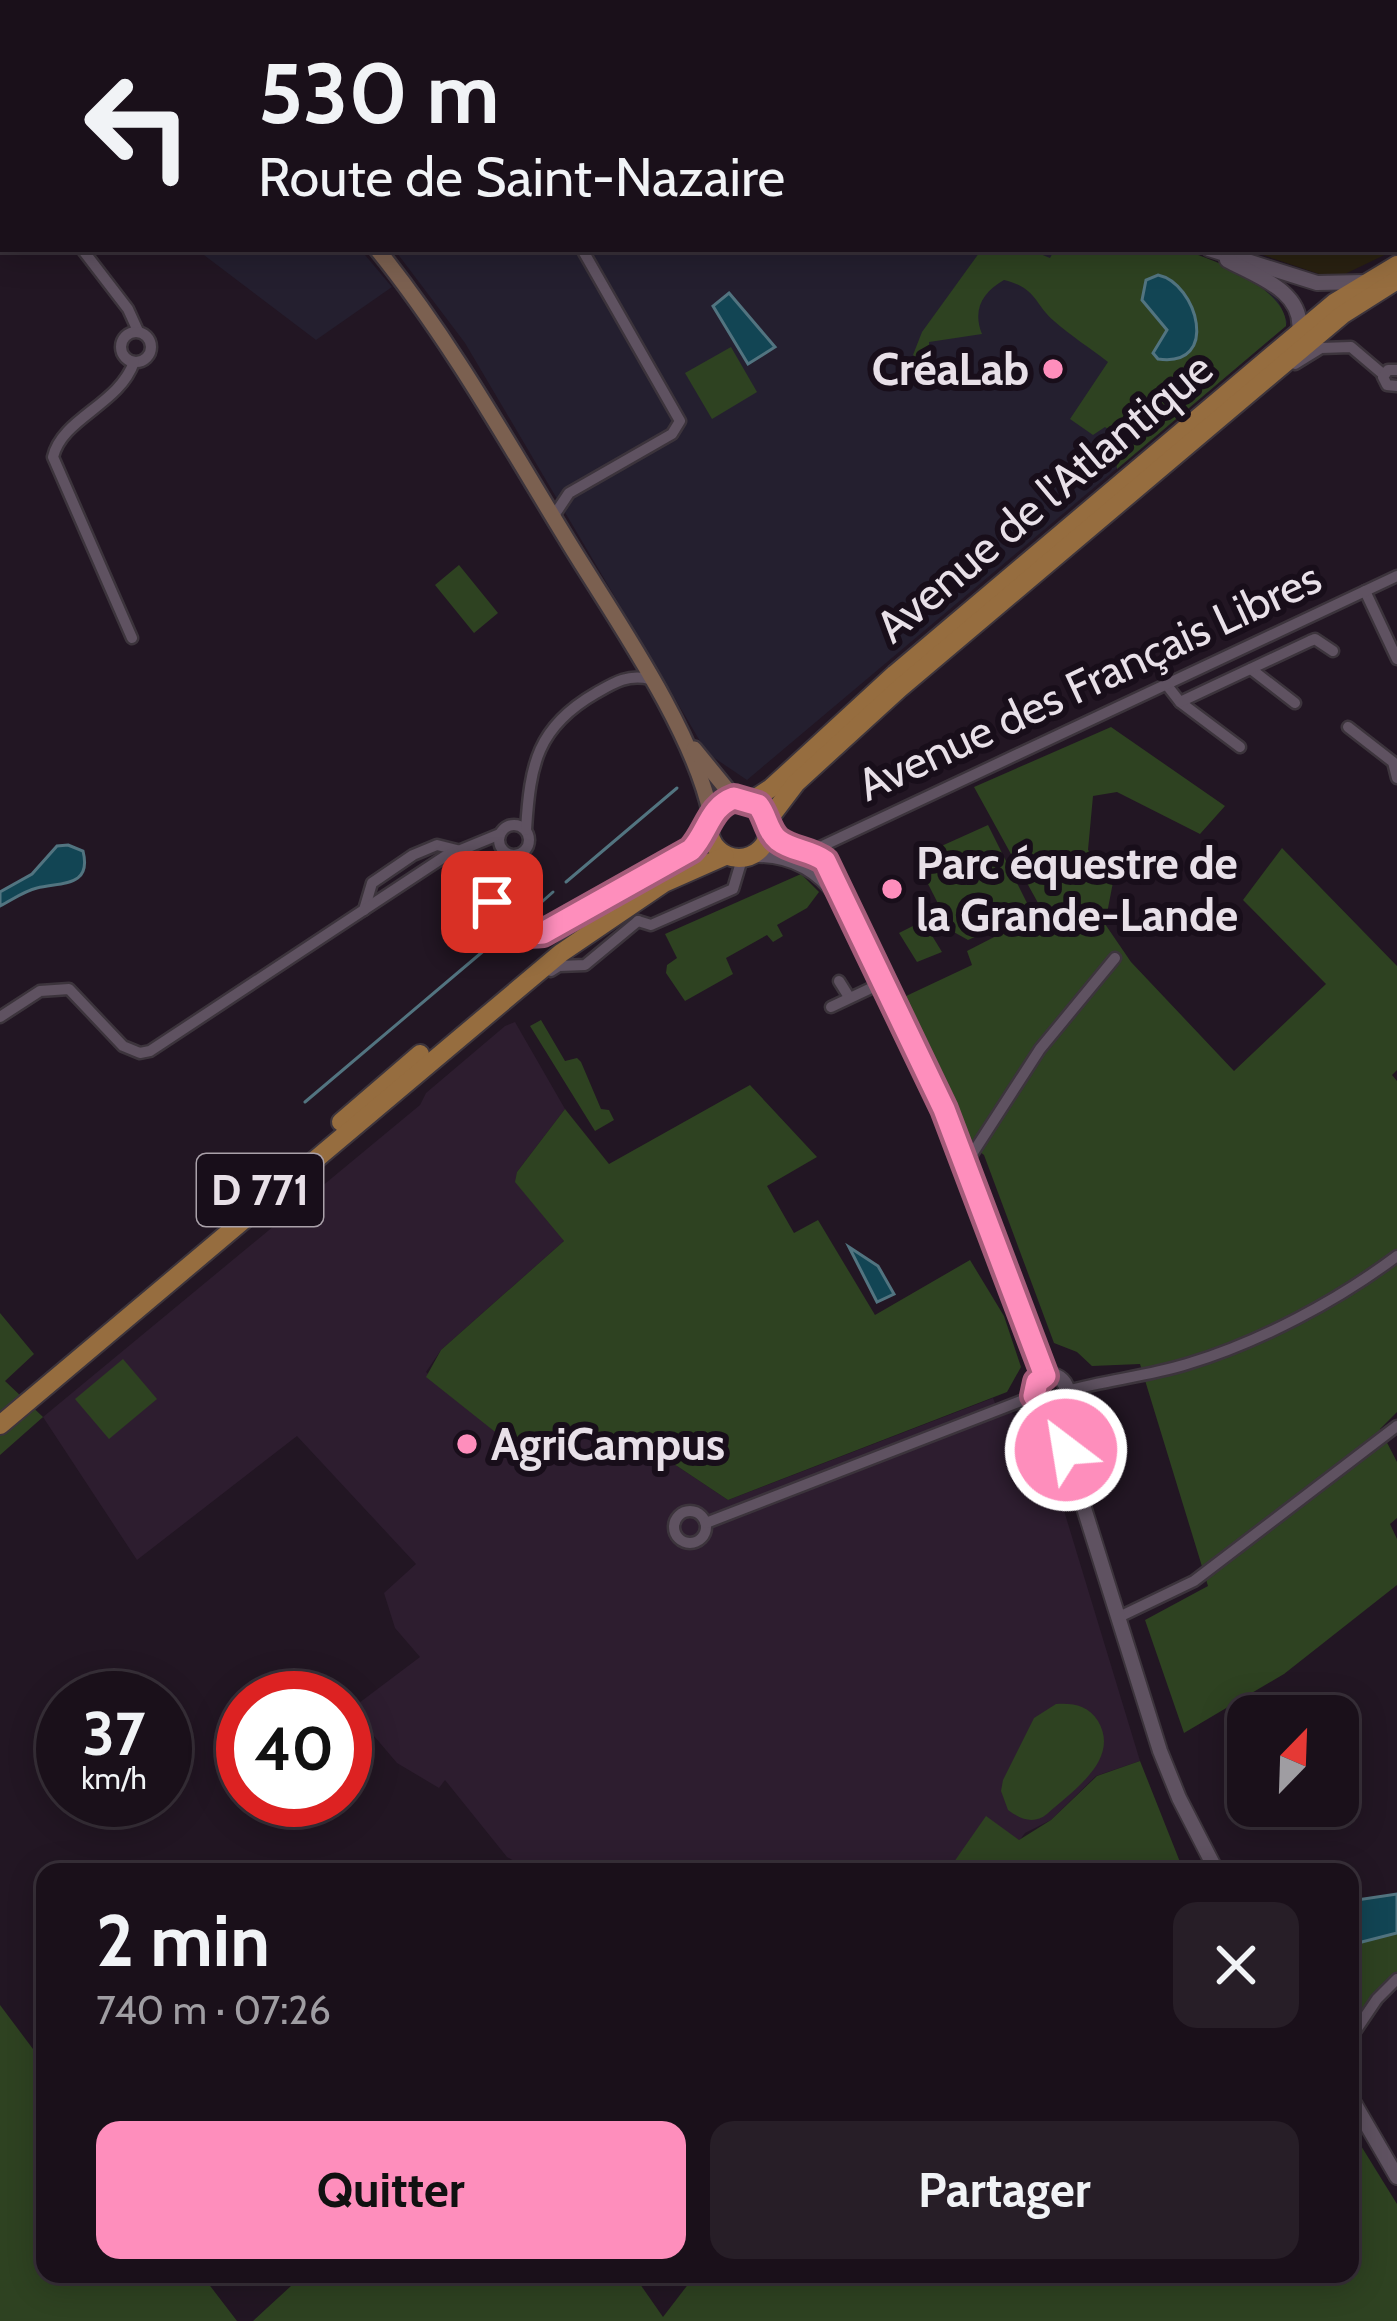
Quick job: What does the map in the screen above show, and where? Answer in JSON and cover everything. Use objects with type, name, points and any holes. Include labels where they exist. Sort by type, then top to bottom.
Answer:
[{"type":"main road","points":[[0,1425],[498,1005],[699,865],[740,857],[765,844],[769,825],[677,725],[427,314],[379,252]]},
{"type":"main road","name":"Avenue de l'Atlantique","points":[[742,799],[771,788],[912,660],[1299,332],[1364,282],[1397,265]]},
{"type":"main road","name":"Avenue de l'Atlantique","points":[[769,825],[796,783],[900,688],[1342,315],[1397,280]]},
{"type":"main road","points":[[677,725],[710,819],[712,842],[740,857]]},
{"type":"main road","points":[[659,869],[691,850],[724,802],[742,799]]},
{"type":"main road","name":"D 771","points":[[0,1411],[533,961],[659,869]]},
{"type":"street","points":[[84,252],[128,309],[138,331]]},
{"type":"street","points":[[553,517],[569,493],[672,434],[680,421],[584,252]]},
{"type":"street","points":[[1214,252],[1278,287],[1296,308],[1299,332]]},
{"type":"street","points":[[1218,252],[1317,283],[1364,282]]},
{"type":"street","points":[[138,331],[147,335],[150,353],[134,362],[120,349],[128,332],[138,331]]},
{"type":"street","points":[[1246,394],[1331,346],[1360,351],[1384,375],[1387,385],[1397,386]]},
{"type":"street","points":[[132,638],[53,457],[64,435],[120,389],[134,362]]},
{"type":"street","points":[[1384,375],[1397,370]]},
{"type":"street","points":[[538,493],[569,493]]},
{"type":"street","name":"Avenue des Français Libres","points":[[784,858],[806,856],[1397,576]]},
{"type":"street","points":[[1365,591],[1397,659]]},
{"type":"street","points":[[1303,620],[1310,641]]},
{"type":"street","points":[[1180,702],[1315,639],[1334,651]]},
{"type":"street","points":[[1251,669],[1295,703]]},
{"type":"street","points":[[436,863],[528,848],[526,830],[537,759],[550,729],[570,708],[614,682],[625,677],[650,679]]},
{"type":"street","points":[[1166,684],[1180,702],[1240,747]]},
{"type":"street","points":[[1348,727],[1393,762],[1397,778]]},
{"type":"street","points":[[0,1017],[40,991],[69,989],[123,1046],[140,1053],[150,1051],[436,863],[515,824],[526,830]]},
{"type":"street","points":[[769,825],[784,844],[813,851],[834,875],[919,1052],[1045,1376]]},
{"type":"street","points":[[500,834],[510,853]]},
{"type":"street","points":[[364,910],[372,883],[412,854],[437,845],[460,851]]},
{"type":"street","points":[[510,853],[492,902],[500,921],[525,935],[557,926],[659,869]]},
{"type":"street","points":[[636,911],[651,925],[733,889],[740,857],[784,858],[821,877],[847,910]]},
{"type":"street","points":[[965,1165],[1040,1049],[1115,958]]},
{"type":"street","points":[[838,981],[849,997]]},
{"type":"street","points":[[832,1007],[884,982]]},
{"type":"street","points":[[1067,1391],[1187,1364],[1256,1337],[1353,1286],[1397,1256]]},
{"type":"street","points":[[1045,1376],[1060,1378],[1067,1391],[1065,1400],[1053,1409],[1043,1408],[1034,1396],[1037,1382],[1045,1376]]},
{"type":"street","points":[[706,1523],[1034,1396]]},
{"type":"street","points":[[1053,1409],[1160,1751],[1212,1863]]},
{"type":"street","points":[[1118,1617],[1194,1581],[1397,1426]]},
{"type":"street","points":[[1359,2025],[1397,1979]]},
{"type":"street","points":[[1359,2112],[1397,2177]]},
{"type":"shaded area","points":[[200,252],[363,252],[392,287],[316,340]]},
{"type":"shaded area","points":[[396,252],[1183,252],[1276,295],[1287,322],[747,780],[707,753],[465,343]]},
{"type":"shaded area","points":[[1254,252],[1391,252],[1345,274],[1319,274]]},
{"type":"shaded area","name":"AgriCampus","points":[[515,1022],[565,1109],[517,1172],[564,1241],[441,1350],[426,1372],[504,1439],[613,1435],[677,1466],[728,1500],[993,1398],[1000,1416],[1011,1412],[1045,1448],[1140,1761],[1096,1776],[1051,1820],[1025,1833],[1003,1863],[518,1863],[507,1857],[445,1780],[439,1788],[397,1763],[372,1734],[372,1693],[420,1657],[395,1628],[384,1593],[416,1564],[297,1436],[137,1560],[43,1417],[420,1105],[426,1093]]},
{"type":"green space","points":[[980,252],[1035,252],[1050,258],[1053,252],[1187,252],[1227,267],[1262,288],[1284,313],[1286,326],[1117,469],[1112,432],[1105,427],[1093,435],[1070,419],[1108,362],[1047,315],[1023,287],[1004,280],[990,290],[979,309],[982,334],[929,342],[930,368],[913,355],[922,332]]},
{"type":"green space","points":[[731,347],[757,392],[712,419],[685,373]]},
{"type":"green space","points":[[459,565],[498,613],[474,633],[435,585]]},
{"type":"green space","points":[[1111,727],[1225,806],[1200,834],[1117,792],[1093,796],[1088,850],[1114,877],[1105,924],[1131,962],[1234,1071],[1326,984],[1243,900],[1282,848],[1397,966],[1397,1070],[1392,1075],[1397,1081],[1397,1412],[1380,1429],[1397,1462],[1397,1518],[1390,1524],[1397,1539],[1397,1585],[1284,1674],[1248,1695],[1227,1695],[1227,1708],[1184,1733],[1145,1620],[1208,1586],[1140,1364],[1092,1366],[1077,1352],[1054,1343],[984,1155],[968,1143],[904,997],[972,965],[967,951],[1043,912],[974,787]]},
{"type":"green space","points":[[988,825],[1030,909],[968,940],[952,931],[924,876],[937,848]]},
{"type":"green space","points":[[801,874],[819,892],[807,908],[777,925],[783,936],[773,942],[767,935],[726,958],[733,974],[685,1001],[666,973],[667,965],[677,958],[665,934]]},
{"type":"green space","points":[[923,921],[942,952],[917,962],[899,933]]},
{"type":"green space","points":[[541,1020],[565,1061],[577,1058],[581,1062],[601,1109],[609,1110],[614,1120],[595,1131],[530,1026]]},
{"type":"green space","points":[[750,1085],[817,1157],[767,1186],[794,1233],[818,1220],[875,1315],[970,1260],[1004,1316],[1021,1367],[1007,1392],[728,1500],[677,1466],[613,1435],[504,1439],[426,1377],[441,1350],[564,1241],[515,1182],[517,1172],[565,1109],[609,1164]]},
{"type":"green space","points":[[0,1313],[34,1354],[5,1381],[43,1417],[0,1455]]},
{"type":"green space","points":[[123,1359],[157,1399],[109,1439],[75,1399]]},
{"type":"green space","points":[[1056,1704],[1090,1711],[1103,1735],[1103,1749],[1099,1762],[1080,1785],[1042,1817],[1027,1819],[1008,1810],[1001,1791],[1003,1780],[1034,1718]]},
{"type":"green space","points":[[1140,1761],[1180,1863],[953,1863],[986,1816],[1019,1840],[1051,1820],[1097,1776]]},
{"type":"green space","points":[[1397,1933],[1397,1973],[1359,2015],[1359,1942]]},
{"type":"green space","points":[[0,2005],[36,2053],[36,2283],[208,2283],[237,2321],[0,2321]]},
{"type":"green space","points":[[1359,2143],[1397,2204],[1397,2321],[253,2321],[294,2283],[639,2283],[663,2317],[689,2283],[1359,2283]]},
{"type":"water","points":[[1158,275],[1183,293],[1196,323],[1190,351],[1178,358],[1158,359],[1153,353],[1167,330],[1142,300],[1146,280]]},
{"type":"water","points":[[729,293],[775,347],[748,364],[713,306]]},
{"type":"water","points":[[57,846],[83,851],[85,863],[79,877],[32,889],[0,906],[0,892],[32,874]]},
{"type":"water","points":[[849,1247],[878,1266],[894,1294],[877,1302]]},
{"type":"water","points":[[1397,1894],[1397,1933],[1359,1943],[1359,1900]]},
{"type":"waterway","points":[[566,882],[677,788]]},
{"type":"waterway","points":[[526,916],[553,892]]},
{"type":"waterway","points":[[305,1102],[487,948]]},
{"type":"place","name":"CréaLab","points":[[1053,369]]},
{"type":"place","name":"Parc équestre de la Grande-Lande","points":[[892,889]]},
{"type":"place","name":"AgriCampus","points":[[467,1444]]},
{"type":"route","points":[[492,902],[494,912],[510,930],[525,935],[543,933],[691,850],[702,839],[717,807],[734,798],[758,805],[769,830],[784,844],[813,851],[825,861],[944,1109],[1045,1376],[1037,1382],[1034,1396],[1043,1408],[1053,1409],[1066,1450]]}]
